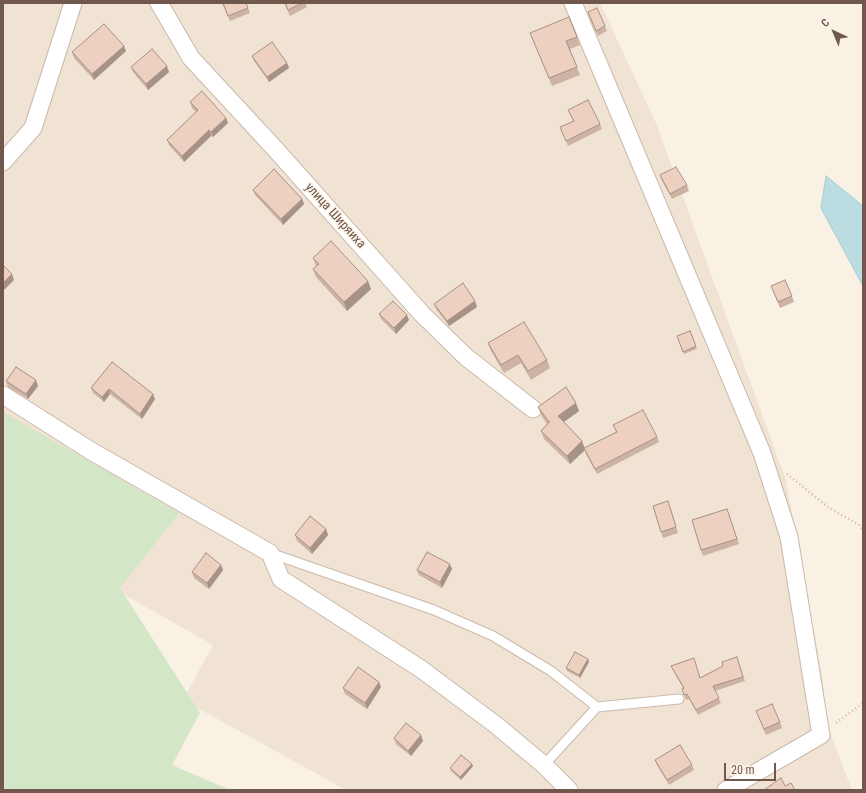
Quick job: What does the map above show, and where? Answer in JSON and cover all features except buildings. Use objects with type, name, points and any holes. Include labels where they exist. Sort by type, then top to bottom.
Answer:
[{"type":"street","points":[[3,162],[33,128],[73,3]]},
{"type":"street","name":"улица Ширяиха","points":[[159,3],[191,58],[277,151],[422,314],[466,356],[533,409]]},
{"type":"street","points":[[573,3],[762,453],[789,537],[821,735],[726,790]]},
{"type":"street","points":[[3,395],[92,451],[270,552],[281,579],[421,669],[496,725],[544,765],[569,790]]},
{"type":"lane","points":[[270,552],[434,610],[493,636],[551,672],[597,707]]},
{"type":"lane","points":[[544,765],[597,707],[679,699]]},
{"type":"path","points":[[786,473],[828,507],[860,525],[863,530]]},
{"type":"path","points":[[821,735],[863,703]]},
{"type":"shaded area","points":[[3,3],[600,3],[656,123],[786,480],[822,674],[828,727],[852,790],[346,790],[183,700],[213,645],[3,526]]},
{"type":"green space","points":[[3,412],[179,513],[120,588],[200,713],[172,765],[230,790],[3,790]]},
{"type":"water","points":[[826,176],[863,206],[863,286],[821,208]]}]
